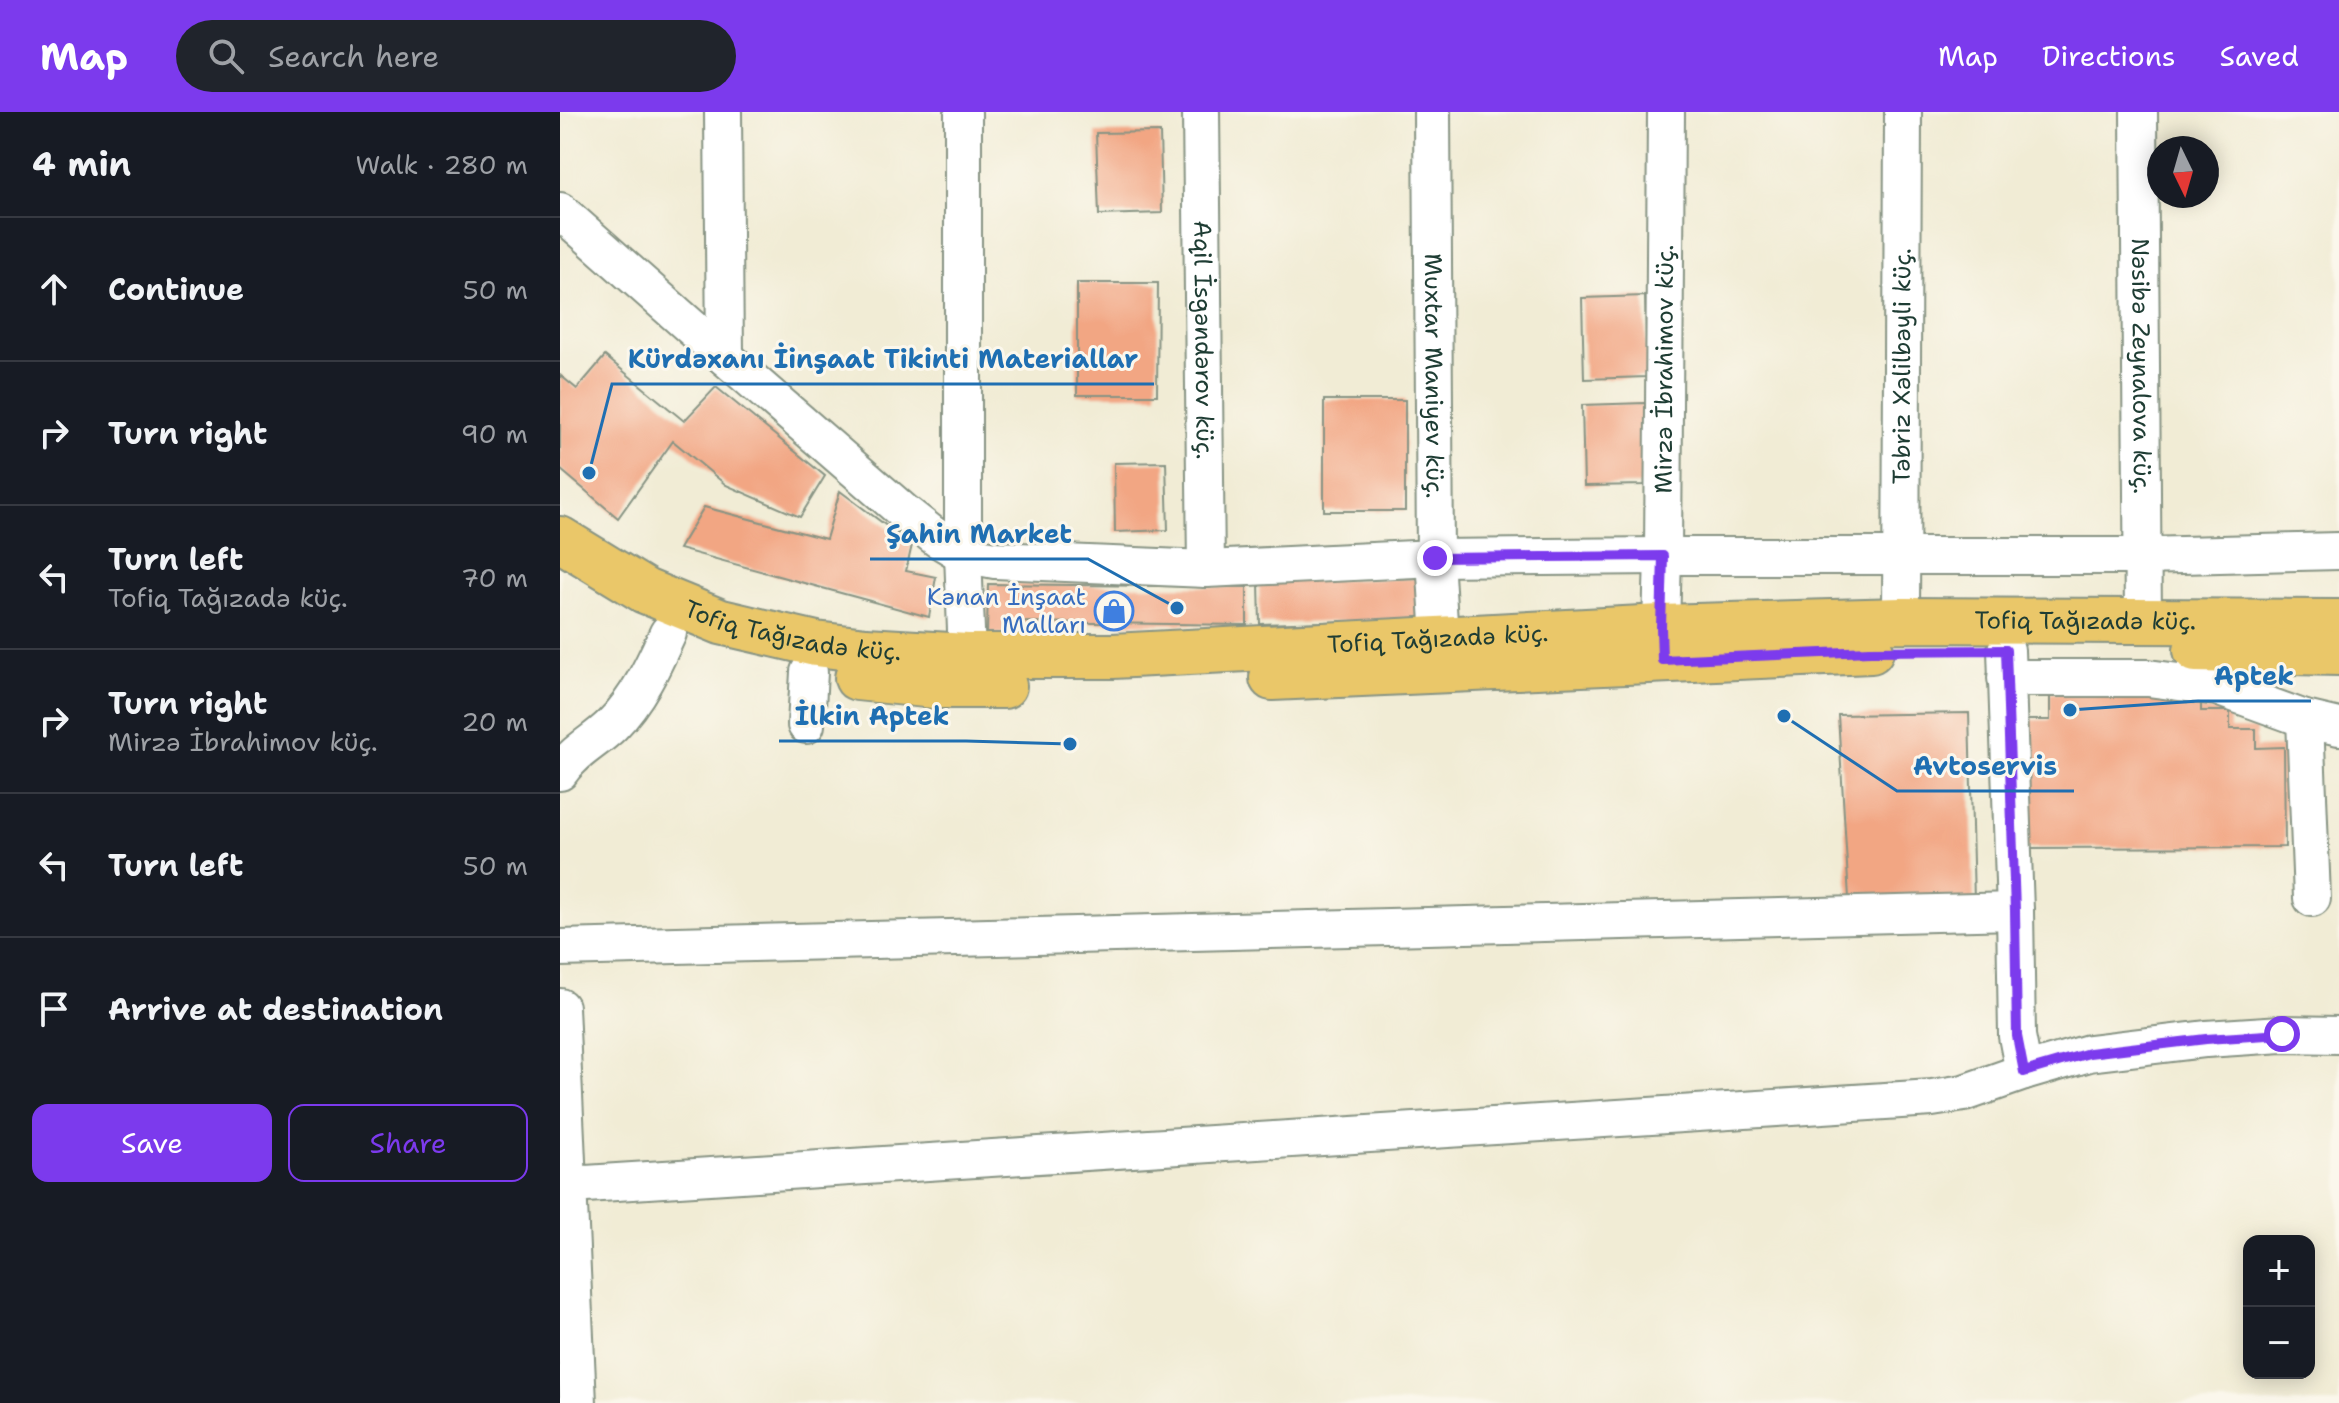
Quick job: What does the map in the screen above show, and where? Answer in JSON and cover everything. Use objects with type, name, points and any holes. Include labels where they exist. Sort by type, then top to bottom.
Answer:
[{"type":"main road","name":"Tofiq Tağızadə küç.","points":[[560,539],[645,591],[708,648],[809,672],[935,686],[1114,685],[1661,643],[1901,620],[2339,622]]},
{"type":"main road","name":"Tofiq Tağızadə küç.","points":[[560,573],[631,616],[721,622],[816,644],[866,650],[967,656],[1113,656],[1440,639],[1870,651],[2006,664],[2128,649],[2339,653]]},
{"type":"street","points":[[723,112],[725,357]]},
{"type":"street","points":[[963,112],[963,554],[967,656]]},
{"type":"street","name":"Aqil İsgəndərov küç.","points":[[1201,112],[1206,569]]},
{"type":"street","name":"Muxtar Maniyev küç.","points":[[1432,112],[1435,558],[1440,639]]},
{"type":"street","name":"Mirzə İbrahimov küç.","points":[[1661,643],[1666,112]]},
{"type":"street","name":"Təbriz Xəlilbəyli küç.","points":[[1901,620],[1903,112]]},
{"type":"street","name":"Nəsibə Zeynalova küç.","points":[[2139,112],[2143,620]]},
{"type":"street","points":[[560,211],[905,513],[963,554],[995,560],[1206,569],[1435,558],[2143,556],[2339,551]]},
{"type":"street","points":[[563,763],[596,740],[623,712],[648,678],[674,620]]},
{"type":"street","points":[[2024,1072],[2017,1036],[2006,664],[2217,687],[2322,723],[2312,898]]},
{"type":"street","points":[[806,725],[809,672]]},
{"type":"street","points":[[560,948],[2015,911]]},
{"type":"street","points":[[560,1019],[578,1403]]},
{"type":"street","points":[[570,1185],[1932,1098],[1964,1093],[2089,1053],[2191,1040],[2282,1034],[2339,1035]]},
{"type":"building","points":[[1160,132],[1162,213],[1099,215],[1096,133]]},
{"type":"building","points":[[1077,283],[1158,283],[1157,395],[1077,395]]},
{"type":"building","points":[[1645,296],[1647,377],[1584,379],[1582,298]]},
{"type":"building","points":[[605,356],[684,421],[716,387],[825,476],[800,517],[726,485],[673,441],[618,518],[560,469],[560,375],[577,389]]},
{"type":"building","points":[[1324,400],[1405,400],[1405,511],[1324,511]]},
{"type":"building","points":[[1645,403],[1647,485],[1584,486],[1582,405]]},
{"type":"building","points":[[1166,462],[1168,530],[1115,532],[1114,463]]},
{"type":"building","points":[[840,491],[912,545],[906,571],[936,577],[929,617],[679,549],[704,507],[826,539]]},
{"type":"building","points":[[1419,578],[1420,619],[1260,624],[1259,582]]},
{"type":"building","points":[[988,584],[1247,587],[1247,625],[1018,622],[1017,634],[987,634]]},
{"type":"building","points":[[2201,692],[2201,711],[2230,711],[2230,729],[2256,729],[2256,748],[2284,747],[2285,847],[2024,848],[2024,720],[2050,720],[2050,693]]},
{"type":"building","points":[[1969,713],[1974,900],[1849,898],[1838,715]]},
{"type":"place","name":"Kürdəxanı İinşaat Tikinti Materiallar","points":[[589,473]]},
{"type":"place","name":"Şahin Market","points":[[1177,608]]},
{"type":"place","name":"Kənan İnşaat Malları","points":[[1114,611]]},
{"type":"place","name":"Aptek","points":[[2070,710]]},
{"type":"place","name":"Avtoservis","points":[[1784,716]]},
{"type":"place","name":"İlkin Aptek","points":[[1070,744]]},
{"type":"route","points":[[1435,558],[1663,556],[1662,660],[1870,651],[2006,650],[2017,1036],[2024,1072],[2089,1053],[2206,1039],[2282,1034]]}]
